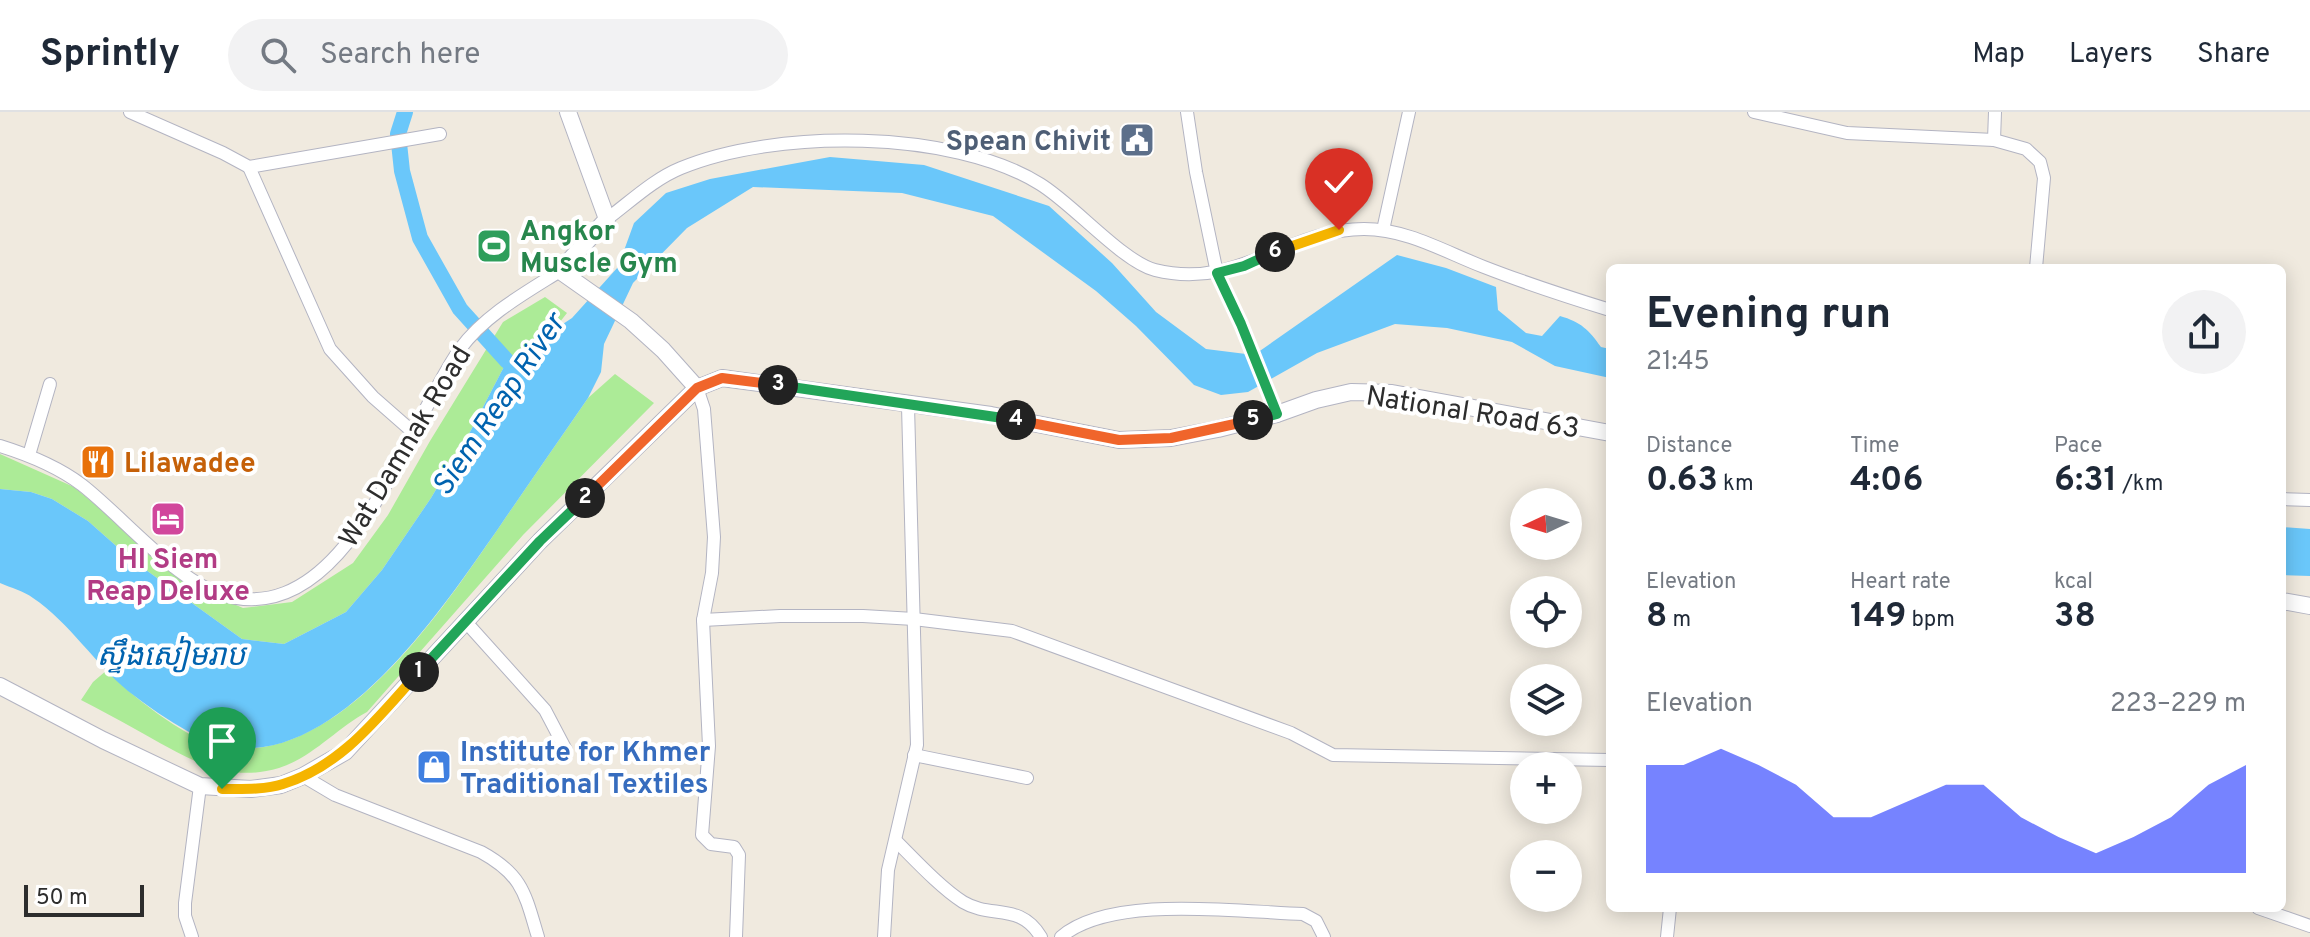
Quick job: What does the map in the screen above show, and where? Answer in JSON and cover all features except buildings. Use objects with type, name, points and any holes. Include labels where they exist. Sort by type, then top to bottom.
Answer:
[{"type":"street","points":[[130,112],[210,146],[249,167],[440,134]]},
{"type":"street","points":[[568,112],[607,219]]},
{"type":"street","points":[[1187,112],[1217,273],[1271,393],[1277,414]]},
{"type":"street","points":[[1383,230],[1409,112]]},
{"type":"street","points":[[1754,112],[1847,133],[1994,140],[2026,149],[2040,162],[2045,187],[2036,264]]},
{"type":"street","points":[[1994,140],[1995,112]]},
{"type":"street","name":"Wat Damnak Road","points":[[0,446],[29,455],[81,484],[181,571],[210,590],[239,598],[255,598],[292,589],[336,558],[386,485],[447,369],[474,334],[510,303],[560,271],[607,219],[656,182],[679,169],[714,156],[765,146],[870,140],[902,142],[962,153],[1036,181],[1064,200],[1134,262],[1153,270],[1217,273],[1339,230],[1383,230],[1415,238],[1484,267],[1606,309]]},
{"type":"street","points":[[249,167],[330,349],[373,397],[414,433]]},
{"type":"street","points":[[560,271],[631,321],[663,350],[697,388],[704,409],[714,537],[712,573],[703,620],[709,746],[702,835],[711,844],[734,847],[739,855],[736,937]]},
{"type":"street","name":"National Road 63","points":[[697,388],[722,378],[745,380],[908,406],[991,415],[1119,440],[1171,438],[1277,414],[1351,392],[1392,393],[1606,432]]},
{"type":"street","points":[[29,455],[50,384]]},
{"type":"street","points":[[0,686],[200,786],[251,789],[281,785],[303,776],[345,752],[540,541],[697,388]]},
{"type":"street","points":[[884,937],[888,870],[917,745],[908,406]]},
{"type":"street","points":[[2286,499],[2310,500]]},
{"type":"street","points":[[2286,602],[2310,606]]},
{"type":"street","points":[[703,620],[780,616],[914,619],[1012,631],[1291,733],[1333,755],[1606,760]]},
{"type":"street","points":[[465,621],[545,710],[566,750]]},
{"type":"street","points":[[914,755],[1027,778]]},
{"type":"street","points":[[303,776],[335,795],[481,852],[503,864],[524,892],[538,937]]},
{"type":"street","points":[[192,937],[185,916],[185,903],[200,786]]},
{"type":"street","points":[[896,841],[959,899],[976,907],[1013,913],[1034,926],[1041,937]]},
{"type":"street","points":[[1061,937],[1073,927],[1097,918],[1149,908],[1303,914],[1316,921],[1324,937]]},
{"type":"street","points":[[1667,937],[1670,912]]},
{"type":"street","points":[[2270,912],[2310,926]]},
{"type":"green space","points":[[545,297],[567,313],[552,332],[507,361],[431,498],[382,570],[346,612],[284,644],[242,639],[132,560],[88,521],[52,499],[31,492],[0,489],[0,454],[74,487],[196,588],[243,608],[292,602],[353,563],[388,515],[503,322]]},
{"type":"green space","points":[[615,374],[654,403],[523,535],[367,712],[303,757],[279,768],[259,772],[221,770],[186,757],[81,700],[93,682],[107,670],[173,724],[203,741],[234,749],[264,747],[301,735],[336,715],[401,658],[430,623],[588,398]]},
{"type":"water","name":"ស្ទឹងសៀមរាប","points":[[830,157],[924,165],[1049,206],[1112,263],[1156,312],[1206,349],[1254,355],[1397,255],[1446,268],[1496,287],[1498,310],[1526,333],[1542,336],[1560,316],[1579,324],[1601,347],[1606,348],[1606,377],[1555,366],[1512,342],[1447,328],[1395,324],[1317,353],[1248,392],[1221,395],[1194,385],[1136,326],[1096,291],[993,216],[902,193],[753,187],[687,228],[633,283],[604,344],[601,372],[588,398],[476,560],[410,646],[370,688],[328,721],[283,743],[236,748],[189,732],[128,691],[46,608],[26,593],[0,583],[0,489],[31,492],[52,499],[88,521],[132,560],[242,639],[284,644],[346,612],[382,570],[431,498],[507,361],[572,318],[618,267],[634,223],[666,193],[710,179]]},
{"type":"water","points":[[2286,527],[2310,529],[2310,576],[2286,575]]},
{"type":"waterway","name":"Siem Reap River","points":[[405,112],[398,134],[402,171],[420,238],[460,309],[507,361]]},
{"type":"place","name":"Spean Chivit","points":[[1137,140]]},
{"type":"place","name":"Angkor Muscle Gym","points":[[494,246]]},
{"type":"place","name":"Lilawadee","points":[[98,462]]},
{"type":"place","name":"HI Siem Reap Deluxe","points":[[168,519]]},
{"type":"place","name":"Institute for Khmer Traditional Textiles","points":[[434,767]]},
{"type":"route","points":[[222,789],[281,785],[345,752],[540,541],[697,388],[722,378],[745,380],[908,406],[991,415],[1119,440],[1171,438],[1218,429],[1277,414],[1271,393],[1217,273],[1339,230]]}]
